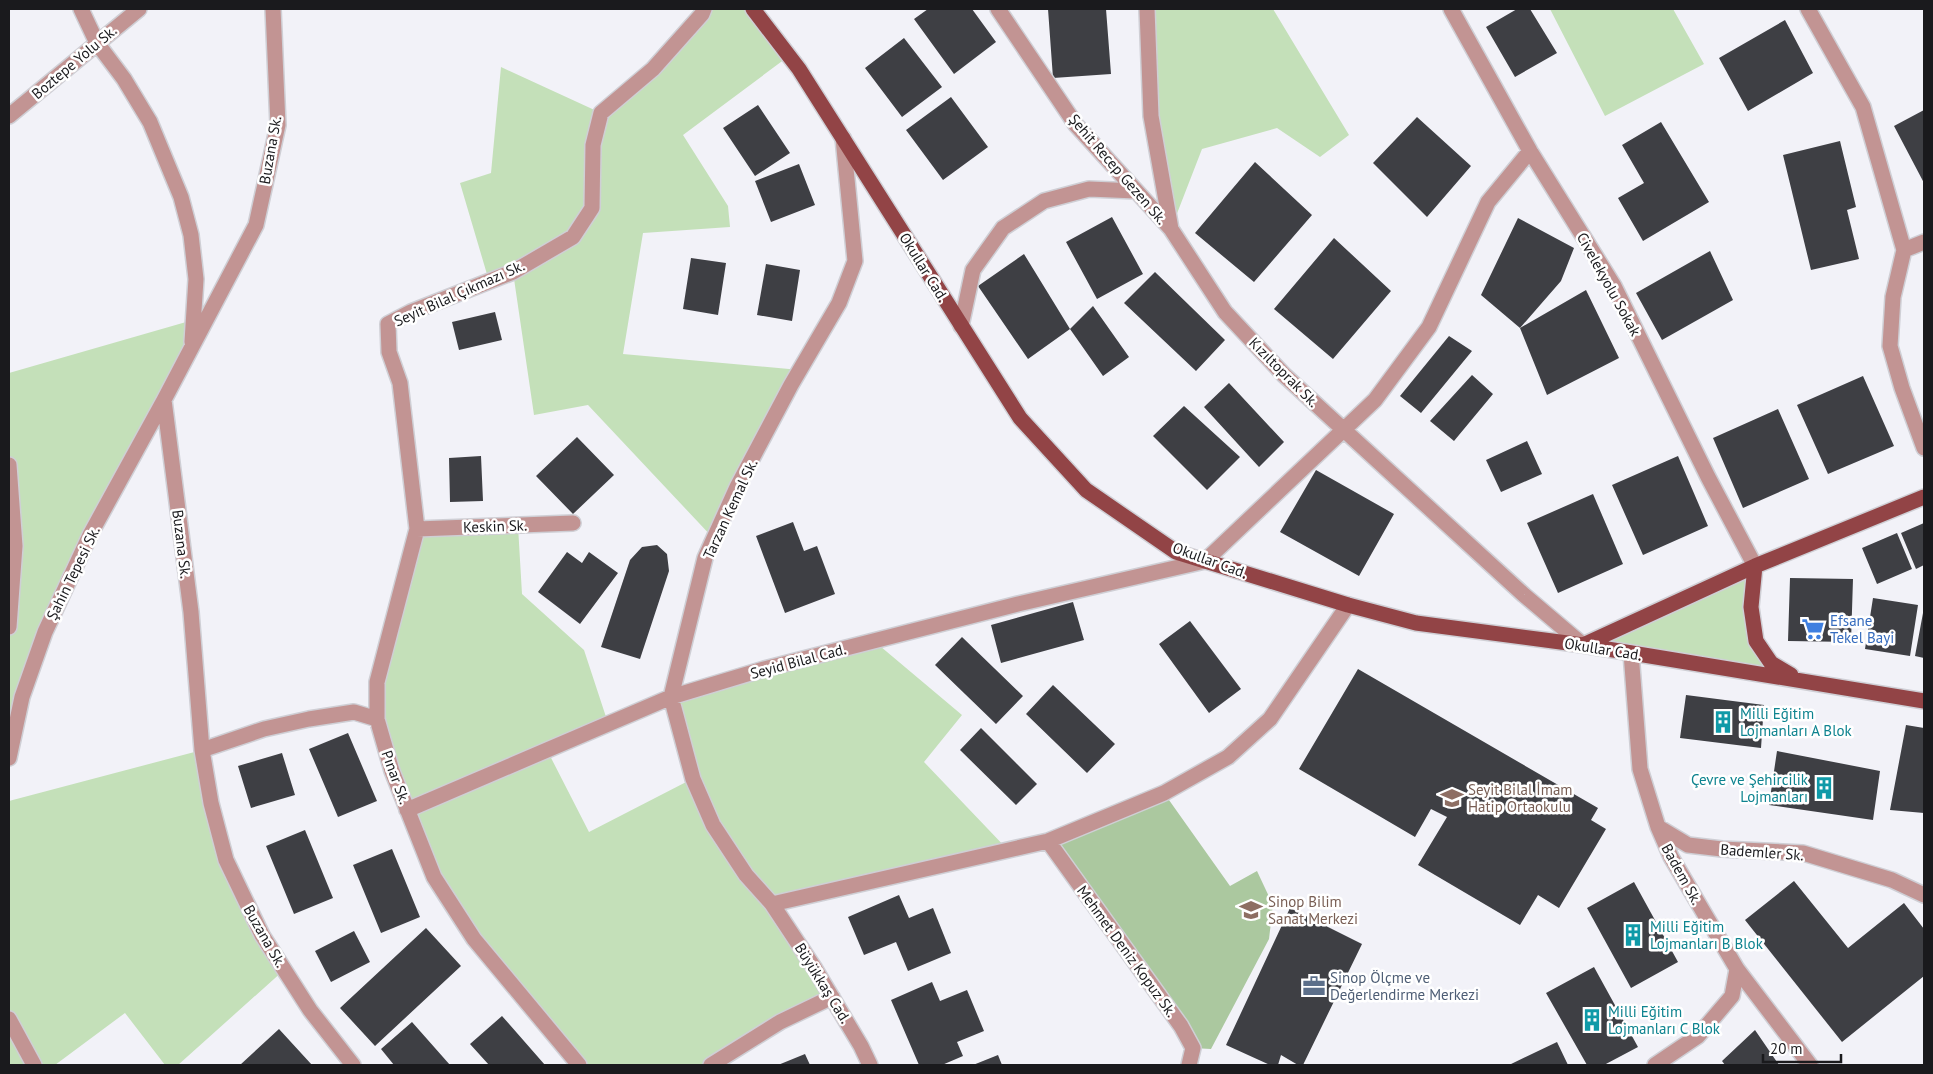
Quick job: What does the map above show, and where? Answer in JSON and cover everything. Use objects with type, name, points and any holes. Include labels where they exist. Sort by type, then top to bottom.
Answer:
[{"type":"main road","name":"Okullar Cad.","points":[[753,9],[799,69],[1020,418],[1086,490],[1176,552],[1348,605],[1416,623],[1583,645],[1924,700]]},
{"type":"main road","points":[[1583,645],[1755,566],[1924,497]]},
{"type":"main road","points":[[1755,566],[1751,607],[1756,641],[1771,663],[1801,680]]},
{"type":"street","points":[[81,9],[97,43],[124,79],[150,122],[181,197],[191,235],[196,279],[192,348]]},
{"type":"street","name":"Boztepe Yolu Sk.","points":[[9,116],[139,9]]},
{"type":"street","name":"Buzana Sk.","points":[[273,9],[278,124],[256,225],[164,400],[191,612],[202,750],[211,803],[226,860],[262,935],[310,1010],[353,1065]]},
{"type":"street","name":"Seyit Bilal Çıkmazı Sk.","points":[[406,440],[400,383],[389,352],[388,324],[410,312],[512,272],[573,238],[592,208],[593,145],[601,114],[653,69],[702,14],[704,9]]},
{"type":"street","name":"Şehit Recep Gezen Sk.","points":[[998,9],[1076,125],[1171,229]]},
{"type":"street","name":"Kızıltoprak Sk.","points":[[1147,9],[1151,116],[1171,229],[1225,312],[1284,375],[1342,429],[1583,645]]},
{"type":"street","name":"Civelekyolu Sokak","points":[[1451,9],[1530,151],[1614,286],[1708,477],[1755,566]]},
{"type":"street","points":[[1808,9],[1863,107],[1904,250],[1893,297],[1890,346],[1902,388],[1924,448]]},
{"type":"street","name":"Tarzan Kemal Sk.","points":[[772,904],[746,875],[713,826],[692,779],[671,696],[706,558],[741,479],[791,385],[839,303],[855,260],[842,138]]},
{"type":"street","points":[[1206,561],[1342,429],[1375,400],[1429,327],[1488,202],[1530,151]]},
{"type":"street","points":[[961,326],[973,270],[1003,228],[1044,201],[1089,189],[1136,191]]},
{"type":"street","points":[[1904,250],[1924,242]]},
{"type":"street","name":"Şahin Tepesi Sk.","points":[[9,758],[22,697],[44,632],[91,533],[164,400]]},
{"type":"street","name":"Pınar Sk.","points":[[406,440],[417,529],[377,682],[377,719],[392,771],[434,877],[474,939],[579,1065]]},
{"type":"street","points":[[9,465],[15,546],[9,627]]},
{"type":"street","name":"Keskin Sk.","points":[[417,529],[573,523]]},
{"type":"street","name":"Seyid Bilal Cad.","points":[[407,810],[671,696],[764,669],[1018,604],[1206,561]]},
{"type":"street","points":[[772,904],[1048,841],[1164,793],[1228,757],[1270,719],[1348,605]]},
{"type":"street","name":"Badem Sk.","points":[[1631,653],[1640,769],[1658,828],[1671,857],[1737,970],[1810,1065]]},
{"type":"street","points":[[202,750],[264,729],[309,718],[354,712],[377,719]]},
{"type":"street","name":"Bademler Sk.","points":[[1658,828],[1688,845],[1722,849],[1803,853],[1892,880],[1924,895]]},
{"type":"street","name":"Mehmet Deniz Kopuz Sk.","points":[[1048,841],[1181,1026],[1192,1048],[1189,1065]]},
{"type":"street","name":"Büyükkaş Cad.","points":[[772,904],[815,969],[861,1046],[870,1065]]},
{"type":"street","points":[[1655,1065],[1698,1036],[1732,996],[1737,970]]},
{"type":"street","points":[[711,1065],[780,1022],[832,997]]},
{"type":"street","points":[[9,1018],[34,1065]]},
{"type":"green space","points":[[704,9],[753,9],[789,56],[683,135],[728,206],[730,227],[643,233],[623,354],[800,370],[714,539],[588,405],[534,415],[513,272],[489,281],[460,183],[491,173],[501,67],[601,113]]},
{"type":"green space","points":[[1147,9],[1273,9],[1349,135],[1320,157],[1277,128],[1202,149],[1171,229]]},
{"type":"green space","points":[[1550,9],[1673,9],[1704,64],[1605,116]]},
{"type":"green space","points":[[193,320],[192,348],[45,632],[9,758],[9,373]]},
{"type":"green space","points":[[518,526],[522,594],[584,650],[608,723],[547,750],[589,832],[692,779],[671,697],[874,641],[962,715],[924,762],[1008,850],[772,903],[832,997],[711,1065],[579,1065],[434,877],[392,771],[377,682],[417,529]]},
{"type":"green space","points":[[1755,566],[1756,641],[1801,680],[1583,645]]},
{"type":"green space","points":[[202,750],[226,860],[284,970],[178,1065],[165,1065],[125,1013],[55,1065],[9,1065],[9,801]]},
{"type":"green space","points":[[1164,793],[1230,886],[1257,871],[1273,905],[1269,939],[1211,1049],[1193,1048],[1048,841]]},
{"type":"building","points":[[928,9],[972,9],[996,42],[954,74],[914,19]]},
{"type":"building","points":[[1048,9],[1106,9],[1111,74],[1053,78]]},
{"type":"building","points":[[1517,9],[1530,9],[1557,53],[1515,77],[1486,27]]},
{"type":"building","points":[[1785,20],[1813,73],[1748,111],[1719,58]]},
{"type":"building","points":[[904,38],[942,87],[902,117],[865,68]]},
{"type":"building","points":[[951,97],[988,147],[943,180],[906,130]]},
{"type":"building","points":[[758,105],[790,153],[755,176],[723,128]]},
{"type":"building","points":[[1924,110],[1924,183],[1894,126]]},
{"type":"building","points":[[1417,117],[1471,166],[1427,217],[1373,163]]},
{"type":"building","points":[[1661,122],[1709,202],[1643,241],[1618,198],[1644,183],[1622,145]]},
{"type":"building","points":[[1840,141],[1856,207],[1847,210],[1859,259],[1811,270],[1783,155]]},
{"type":"building","points":[[1255,162],[1312,215],[1254,282],[1195,233]]},
{"type":"building","points":[[799,164],[815,205],[771,222],[755,181]]},
{"type":"building","points":[[1112,217],[1143,274],[1097,299],[1066,242]]},
{"type":"building","points":[[1518,218],[1574,248],[1561,281],[1520,328],[1481,295]]},
{"type":"building","points":[[1334,238],[1391,291],[1333,359],[1274,309]]},
{"type":"building","points":[[1710,251],[1733,300],[1662,340],[1636,293]]},
{"type":"building","points":[[1024,254],[1070,329],[1028,359],[978,286]]},
{"type":"building","points":[[691,258],[726,263],[718,315],[683,309]]},
{"type":"building","points":[[766,264],[800,270],[792,321],[757,315]]},
{"type":"building","points":[[1155,272],[1225,340],[1196,371],[1124,303]]},
{"type":"building","points":[[1586,290],[1619,358],[1547,395],[1520,328]]},
{"type":"building","points":[[1093,306],[1129,357],[1103,376],[1070,329]]},
{"type":"building","points":[[495,312],[502,340],[459,350],[452,322]]},
{"type":"building","points":[[1449,336],[1472,351],[1421,413],[1400,396]]},
{"type":"building","points":[[1472,375],[1493,394],[1454,441],[1430,421]]},
{"type":"building","points":[[1863,376],[1894,446],[1828,474],[1797,405]]},
{"type":"building","points":[[1229,383],[1284,442],[1259,467],[1204,407]]},
{"type":"building","points":[[1184,406],[1240,457],[1207,490],[1153,436]]},
{"type":"building","points":[[1778,409],[1809,479],[1743,508],[1713,438]]},
{"type":"building","points":[[577,437],[614,475],[573,514],[536,476]]},
{"type":"building","points":[[1527,441],[1542,474],[1501,492],[1486,460]]},
{"type":"building","points":[[481,456],[483,501],[450,502],[449,458]]},
{"type":"building","points":[[1678,456],[1708,526],[1643,555],[1612,485]]},
{"type":"building","points":[[1316,470],[1394,514],[1359,576],[1280,532]]},
{"type":"building","points":[[1593,494],[1623,564],[1558,593],[1527,523]]},
{"type":"building","points":[[793,522],[804,551],[817,546],[835,594],[785,613],[756,536]]},
{"type":"building","points":[[1924,523],[1924,565],[1916,569],[1901,533]]},
{"type":"building","points":[[1897,533],[1912,569],[1877,584],[1862,548]]},
{"type":"building","points":[[657,545],[667,554],[669,571],[640,659],[601,647],[630,560],[642,547]]},
{"type":"building","points":[[567,552],[582,563],[589,552],[618,573],[580,624],[538,592]]},
{"type":"building","points":[[1790,578],[1853,579],[1851,642],[1788,641]]},
{"type":"building","points":[[1873,598],[1918,605],[1910,656],[1865,649]]},
{"type":"building","points":[[1073,602],[1084,640],[1001,663],[991,625]]},
{"type":"building","points":[[1924,613],[1924,658],[1915,656]]},
{"type":"building","points":[[1190,621],[1241,689],[1209,713],[1159,644]]},
{"type":"building","points":[[962,637],[1023,696],[996,724],[935,665]]},
{"type":"building","points":[[1358,669],[1598,808],[1591,820],[1606,829],[1559,908],[1538,895],[1520,925],[1418,865],[1447,817],[1431,809],[1415,837],[1299,769]]},
{"type":"building","points":[[1053,685],[1115,744],[1087,773],[1026,714]]},
{"type":"building","name":"Milli Eğitim Lojmanları A Blok","points":[[1686,695],[1764,705],[1761,748],[1680,738]]},
{"type":"building","points":[[1906,725],[1924,728],[1924,813],[1890,810]]},
{"type":"building","points":[[981,728],[1037,784],[1016,805],[960,750]]},
{"type":"building","points":[[348,733],[377,801],[338,817],[309,749]]},
{"type":"building","name":"Çevre ve Şehircilik Lojmanları","points":[[1777,751],[1880,771],[1873,820],[1769,805]]},
{"type":"building","points":[[282,753],[295,795],[251,808],[238,766]]},
{"type":"building","points":[[305,830],[333,898],[294,914],[266,846]]},
{"type":"building","points":[[392,849],[420,917],[381,933],[353,865]]},
{"type":"building","points":[[1794,881],[1848,948],[1904,903],[1924,929],[1924,976],[1842,1042],[1745,920]]},
{"type":"building","name":"Milli Eğitim Lojmanları B Blok","points":[[1634,882],[1678,962],[1631,988],[1587,908]]},
{"type":"building","points":[[899,895],[909,918],[933,908],[951,953],[908,971],[896,942],[864,955],[848,917]]},
{"type":"building","points":[[1290,908],[1362,944],[1303,1065],[1298,1065],[1281,1055],[1278,1065],[1270,1065],[1226,1045]]},
{"type":"building","points":[[426,928],[461,966],[375,1046],[340,1008]]},
{"type":"building","points":[[354,931],[370,962],[331,982],[315,951]]},
{"type":"building","name":"Milli Eğitim Lojmanları C Blok","points":[[1594,967],[1638,1047],[1604,1065],[1587,1065],[1546,993]]},
{"type":"building","points":[[932,982],[940,1001],[967,990],[984,1031],[957,1042],[963,1056],[942,1065],[919,1065],[891,1000]]},
{"type":"building","points":[[502,1016],[545,1065],[489,1065],[470,1044]]},
{"type":"building","points":[[412,1022],[450,1065],[394,1065],[381,1049]]},
{"type":"building","points":[[279,1029],[312,1065],[240,1065]]},
{"type":"building","points":[[1755,1030],[1779,1065],[1725,1065],[1722,1061]]},
{"type":"building","points":[[1557,1042],[1568,1065],[1509,1065]]},
{"type":"building","points":[[805,1054],[810,1065],[778,1065]]},
{"type":"building","points":[[998,1055],[1002,1065],[973,1065]]},
{"type":"place","name":"Efsane Tekel Bayi","points":[[1813,629]]},
{"type":"place","name":"Milli Eğitim Lojmanları A Blok","points":[[1723,722]]},
{"type":"place","name":"Çevre ve Şehircilik Lojmanları","points":[[1824,788]]},
{"type":"place","name":"Seyit Bilal İmam Hatip Ortaokulu","points":[[1452,798]]},
{"type":"place","name":"Sinop Bilim Sanat Merkezi","points":[[1251,910]]},
{"type":"place","name":"Milli Eğitim Lojmanları B Blok","points":[[1633,935]]},
{"type":"place","name":"Sinop Ölçme ve Değerlendirme Merkezi","points":[[1314,986]]},
{"type":"place","name":"Milli Eğitim Lojmanları C Blok","points":[[1592,1020]]}]
